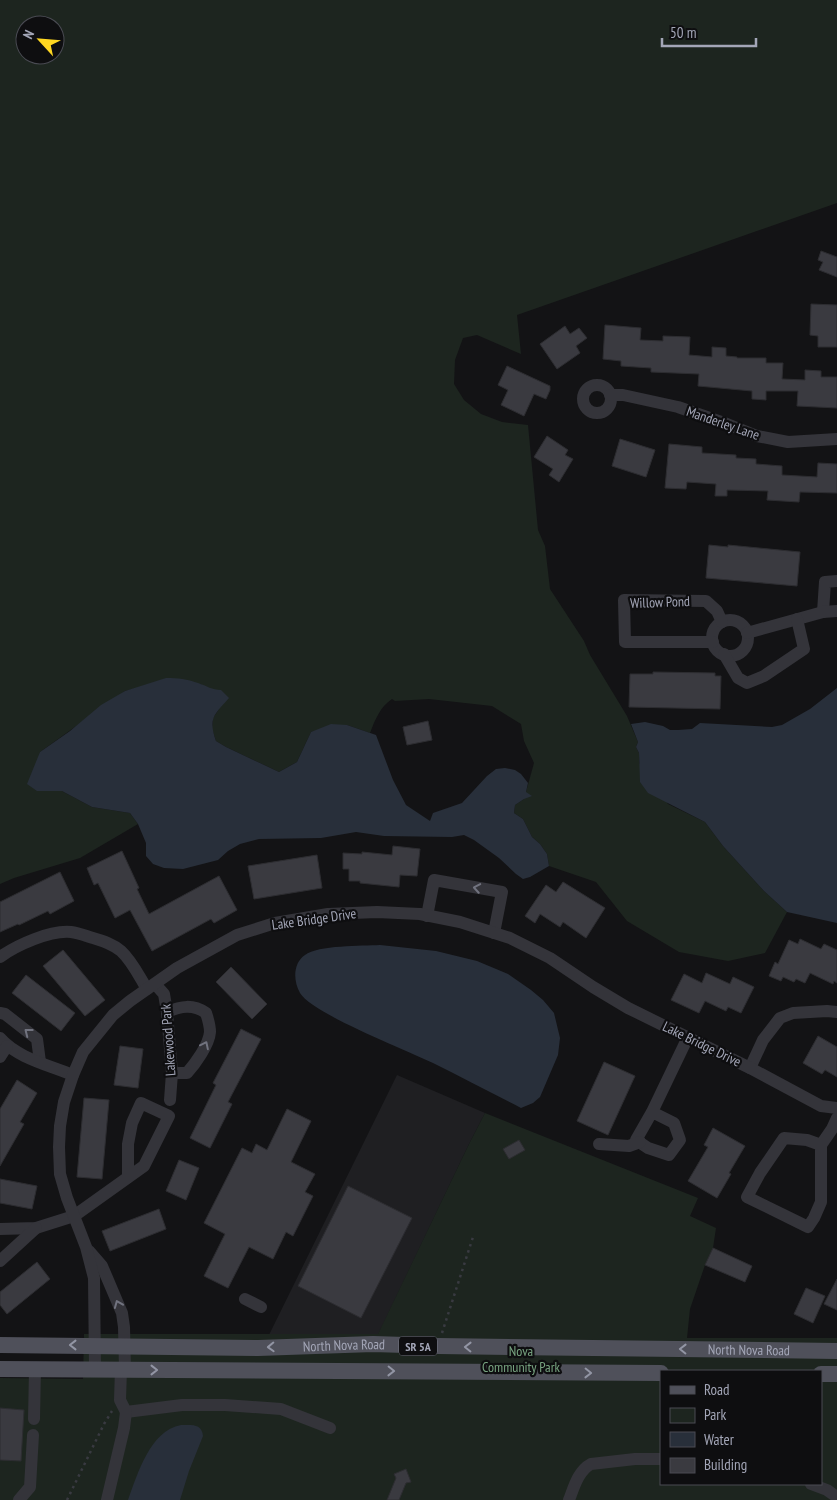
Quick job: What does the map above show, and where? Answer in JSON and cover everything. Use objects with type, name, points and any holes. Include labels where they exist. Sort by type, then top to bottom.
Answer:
[{"type":"main road","name":"North Nova Road","points":[[0,1345],[258,1348],[374,1344],[837,1351]]},
{"type":"main road","points":[[342,1371],[364,1360],[369,1355],[374,1344]]},
{"type":"main road","name":"North Nova Road","points":[[0,1368],[660,1373]]},
{"type":"main road","points":[[822,1374],[837,1374]]},
{"type":"street","name":"Manderley Lane","points":[[610,395],[622,395],[678,407],[757,436],[788,442],[837,439]]},
{"type":"street","points":[[823,612],[826,582],[837,581]]},
{"type":"street","name":"Willow Pond","points":[[713,642],[625,642],[624,600],[706,601],[717,611],[722,622]]},
{"type":"street","points":[[747,633],[823,612],[837,611]]},
{"type":"street","points":[[724,654],[738,678],[747,683],[764,676],[804,649],[797,619]]},
{"type":"street","points":[[727,620],[739,622],[747,633],[747,642],[741,652],[736,655],[719,652],[713,642],[714,630],[717,625],[727,620]]},
{"type":"street","points":[[427,916],[434,880],[502,892],[494,933]]},
{"type":"street","name":"Lake Bridge Drive","points":[[95,1369],[94,1278],[86,1247],[66,1198],[60,1174],[60,1126],[64,1102],[83,1052],[113,1015],[178,968],[237,935],[275,922],[328,914],[377,912],[427,916],[460,922],[510,938],[550,958],[628,1008],[750,1068],[821,1106],[837,1108]]},
{"type":"street","name":"Lakewood Park","points":[[0,957],[43,936],[58,932],[72,932],[110,944],[121,951],[151,986],[164,994],[172,1073],[170,1100]]},
{"type":"street","points":[[167,1012],[177,1008],[193,1007],[206,1013],[210,1034],[187,1074],[172,1073]]},
{"type":"street","points":[[750,1068],[763,1040],[780,1018],[793,1013],[837,1012]]},
{"type":"street","points":[[0,1013],[5,1014],[38,1039],[40,1062]]},
{"type":"street","points":[[652,1112],[674,1124],[680,1140],[669,1155],[648,1148],[636,1140],[652,1112],[688,1037]]},
{"type":"street","points":[[2,1047],[73,1075]]},
{"type":"street","points":[[0,1229],[36,1228],[74,1216],[144,1166],[169,1116],[141,1103],[132,1124],[128,1144],[128,1177]]},
{"type":"street","points":[[821,1144],[807,1140],[784,1138],[760,1173],[747,1197],[808,1228],[821,1202],[821,1144],[832,1129],[837,1118]]},
{"type":"street","points":[[598,1144],[629,1146],[640,1142]]},
{"type":"street","points":[[0,1261],[36,1228]]},
{"type":"street","points":[[86,1247],[102,1266],[122,1313],[124,1345],[120,1400],[126,1412],[107,1500]]},
{"type":"street","points":[[245,1300],[261,1307]]},
{"type":"street","points":[[34,1369],[34,1419]]},
{"type":"street","points":[[126,1412],[182,1405],[272,1408],[281,1409],[330,1428]]},
{"type":"street","points":[[19,1500],[30,1487],[34,1435]]},
{"type":"street","points":[[569,1500],[580,1474],[586,1466],[635,1458],[660,1459]]},
{"type":"street","points":[[814,1485],[827,1490],[836,1497]]},
{"type":"path","points":[[438,1346],[473,1237]]},
{"type":"path","points":[[67,1500],[104,1424],[120,1400]]},
{"type":"shaded area","points":[[397,1075],[485,1113],[378,1335],[269,1335]]},
{"type":"green space","points":[[0,0],[837,0],[837,203],[517,315],[521,354],[477,335],[463,338],[455,360],[454,384],[464,400],[481,414],[502,422],[528,425],[538,530],[545,546],[550,589],[584,641],[590,655],[627,716],[638,742],[636,747],[639,753],[639,763],[668,804],[705,822],[723,846],[764,891],[787,912],[765,953],[728,961],[679,952],[627,921],[596,882],[549,866],[547,854],[532,837],[523,819],[514,813],[515,805],[524,799],[534,763],[524,741],[521,724],[492,706],[429,699],[395,701],[392,699],[381,710],[370,733],[347,725],[311,732],[297,762],[279,772],[216,741],[212,729],[213,718],[219,709],[221,690],[212,690],[200,684],[145,686],[125,691],[40,752],[37,791],[62,791],[92,807],[130,813],[138,824],[80,858],[0,884]]},
{"type":"green space","name":"Nova Community Park","points":[[485,1113],[698,1198],[690,1216],[716,1228],[713,1248],[690,1309],[687,1338],[837,1338],[837,1493],[833,1500],[0,1500],[0,1378],[83,1379],[84,1334],[378,1334]]},
{"type":"water","points":[[166,678],[186,680],[212,689],[221,690],[229,698],[214,717],[213,727],[216,741],[279,772],[297,762],[311,732],[331,724],[347,725],[376,735],[393,780],[406,805],[430,821],[433,813],[462,803],[496,769],[515,770],[528,783],[526,792],[532,796],[515,805],[514,813],[523,819],[532,837],[547,854],[549,866],[523,879],[499,858],[464,835],[452,837],[384,836],[356,832],[321,838],[259,839],[240,844],[218,860],[183,869],[164,868],[153,864],[146,856],[146,843],[138,824],[130,813],[92,807],[62,791],[37,791],[27,784],[40,752],[70,731],[101,705],[125,691]]},
{"type":"water","points":[[837,688],[837,923],[787,912],[764,891],[723,846],[705,822],[648,793],[640,782],[639,753],[636,747],[638,742],[631,724],[645,722],[663,726],[670,730],[692,729],[700,723],[772,727],[782,725],[810,709]]},
{"type":"water","points":[[380,945],[436,951],[477,961],[508,974],[543,1000],[554,1013],[560,1038],[558,1055],[540,1097],[533,1103],[521,1108],[433,1063],[341,1021],[308,1002],[300,993],[296,983],[295,972],[298,963],[305,955],[320,949]]},
{"type":"water","points":[[181,1425],[198,1427],[201,1429],[203,1436],[180,1500],[128,1500],[141,1466],[153,1444],[161,1435]]},
{"type":"building","points":[[821,251],[837,257],[837,277],[819,270],[823,262],[818,260]]},
{"type":"building","points":[[811,304],[837,305],[837,347],[818,347],[818,336],[810,335]]},
{"type":"building","points":[[605,325],[641,328],[640,340],[663,341],[663,336],[690,337],[689,355],[712,357],[712,347],[726,348],[726,356],[766,358],[766,363],[783,363],[782,379],[805,380],[805,370],[821,371],[821,377],[837,377],[837,408],[797,406],[798,391],[766,391],[766,400],[752,399],[752,391],[698,386],[699,374],[651,372],[651,368],[621,366],[621,361],[603,359]]},
{"type":"building","points":[[565,326],[570,334],[579,328],[587,338],[576,346],[580,353],[557,369],[540,344]]},
{"type":"building","points":[[507,366],[550,386],[546,399],[534,394],[524,416],[501,405],[508,390],[498,385]]},
{"type":"building","points":[[547,436],[568,450],[565,455],[573,459],[559,482],[549,475],[553,469],[534,457]]},
{"type":"building","points":[[620,439],[655,450],[646,477],[612,466]]},
{"type":"building","points":[[669,444],[702,447],[702,453],[736,455],[736,458],[756,459],[756,464],[782,466],[782,475],[817,477],[818,463],[837,464],[837,493],[800,492],[799,502],[767,500],[768,491],[727,490],[727,496],[715,496],[716,484],[687,482],[686,489],[665,488]]},
{"type":"building","points":[[709,545],[800,552],[797,586],[706,578]]},
{"type":"building","points":[[653,672],[715,673],[715,676],[721,676],[720,709],[629,707],[630,674],[653,674]]},
{"type":"building","points":[[428,721],[432,740],[407,745],[403,727]]},
{"type":"building","points":[[393,846],[420,849],[417,876],[400,875],[399,887],[349,881],[349,869],[343,869],[343,853],[362,854],[362,852],[392,855]]},
{"type":"building","points":[[122,851],[149,914],[219,876],[237,910],[214,923],[211,919],[152,951],[130,910],[115,918],[98,883],[94,885],[87,868]]},
{"type":"building","points":[[317,855],[322,888],[254,899],[248,866]]},
{"type":"building","points":[[60,872],[74,901],[50,914],[48,911],[0,932],[0,902]]},
{"type":"building","points":[[563,882],[605,908],[586,938],[563,922],[560,927],[540,914],[535,923],[525,916],[546,885],[556,892]]},
{"type":"building","points":[[800,939],[821,949],[824,944],[837,950],[837,983],[834,981],[833,984],[810,973],[805,983],[796,979],[794,982],[783,977],[781,981],[769,976],[775,962],[778,964],[789,940],[798,944]]},
{"type":"building","points":[[63,950],[105,1000],[85,1016],[43,966]]},
{"type":"building","points":[[231,967],[267,1004],[252,1019],[216,982]]},
{"type":"building","points":[[706,973],[730,984],[733,977],[754,987],[741,1013],[728,1007],[726,1011],[705,1001],[699,1013],[671,1000],[684,974],[702,983]]},
{"type":"building","points":[[26,975],[75,1013],[61,1031],[12,993]]},
{"type":"building","points":[[241,1029],[261,1039],[228,1102],[232,1104],[210,1148],[190,1138],[216,1085],[213,1083]]},
{"type":"building","points":[[818,1036],[837,1047],[837,1077],[825,1070],[822,1074],[803,1063]]},
{"type":"building","points":[[120,1046],[143,1049],[138,1088],[114,1085]]},
{"type":"building","points":[[604,1062],[635,1076],[608,1135],[577,1121]]},
{"type":"building","points":[[17,1080],[37,1093],[20,1122],[24,1124],[0,1166],[0,1109]]},
{"type":"building","points":[[84,1098],[109,1100],[102,1179],[77,1177]]},
{"type":"building","points":[[287,1109],[311,1121],[291,1162],[315,1174],[305,1192],[313,1196],[293,1236],[286,1232],[273,1259],[249,1247],[228,1288],[204,1276],[225,1234],[204,1223],[242,1148],[252,1153],[256,1144],[267,1150]]},
{"type":"building","points":[[713,1128],[745,1146],[717,1198],[688,1181],[708,1147],[704,1145]]},
{"type":"building","points":[[519,1140],[525,1150],[509,1159],[503,1149]]},
{"type":"building","points":[[179,1160],[199,1168],[186,1200],[166,1191]]},
{"type":"building","points":[[0,1179],[37,1186],[32,1209],[0,1203]]},
{"type":"building","points":[[348,1186],[412,1218],[361,1318],[298,1286]]},
{"type":"building","points":[[159,1209],[166,1229],[110,1251],[102,1231]]},
{"type":"building","points":[[713,1248],[752,1266],[745,1282],[705,1265]]},
{"type":"building","points":[[37,1262],[50,1279],[7,1314],[0,1305],[0,1292]]},
{"type":"building","points":[[837,1279],[837,1310],[824,1304]]},
{"type":"building","points":[[806,1288],[825,1296],[813,1323],[794,1314]]},
{"type":"building","points":[[0,1408],[24,1410],[21,1461],[0,1460]]},
{"type":"building","points":[[406,1469],[411,1482],[406,1483],[399,1500],[387,1500],[396,1478],[394,1474]]}]
